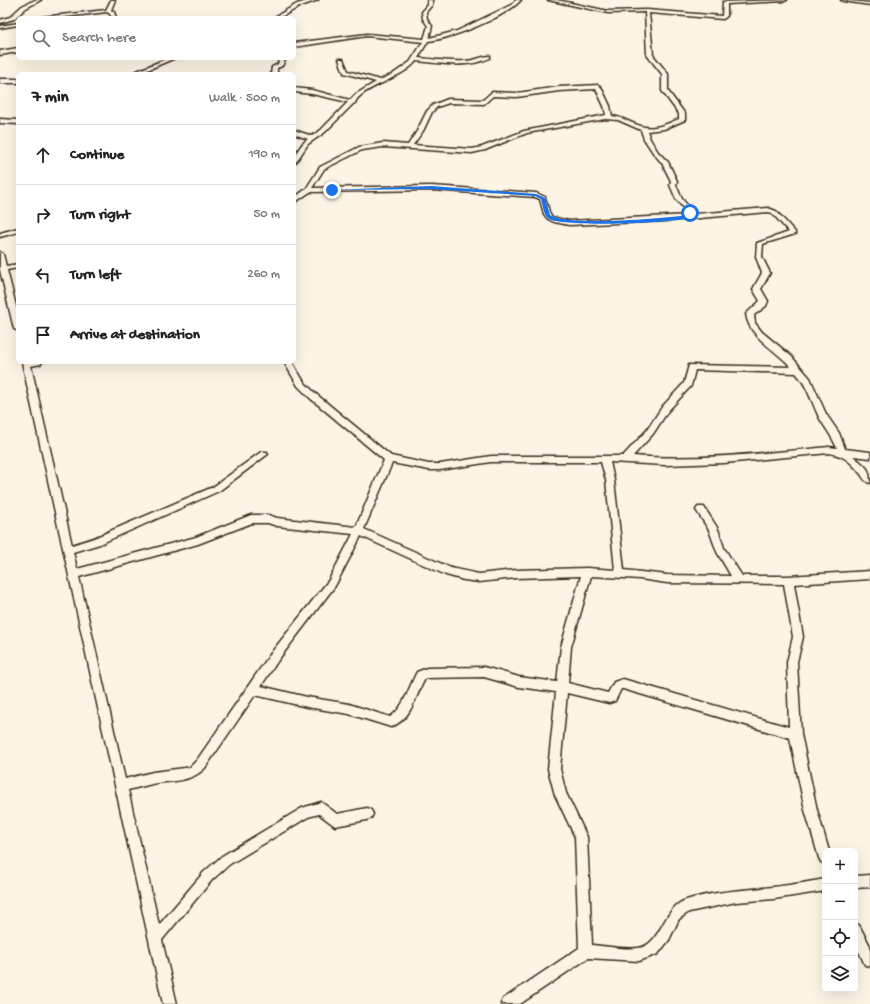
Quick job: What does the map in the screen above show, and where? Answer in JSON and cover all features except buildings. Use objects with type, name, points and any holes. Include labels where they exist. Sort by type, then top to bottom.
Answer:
[{"type":"street","points":[[0,22],[12,18],[24,7],[39,0]]},
{"type":"street","points":[[108,11],[113,0]]},
{"type":"street","points":[[279,16],[299,5],[316,0]]},
{"type":"street","points":[[296,157],[302,147],[323,131],[353,102],[358,95],[380,82],[395,76],[414,59],[426,40],[430,26],[425,18],[424,12],[430,5],[430,0]]},
{"type":"street","points":[[296,45],[372,35],[398,39],[426,40],[442,38],[513,6],[519,0]]},
{"type":"street","points":[[550,0],[608,12],[647,11],[723,18],[725,3],[785,0]]},
{"type":"street","points":[[843,0],[870,4]]},
{"type":"street","points":[[61,16],[108,11],[112,13],[113,16]]},
{"type":"street","points":[[296,199],[308,190],[322,168],[355,150],[383,145],[457,151],[478,150],[531,131],[609,116],[619,118],[644,130],[662,128],[682,120],[683,118],[665,90],[665,74],[650,55],[647,11]]},
{"type":"street","points":[[0,27],[16,24]]},
{"type":"street","points":[[0,53],[16,50]]},
{"type":"street","points":[[414,59],[466,63],[476,62],[488,57]]},
{"type":"street","points":[[138,72],[165,60]]},
{"type":"street","points":[[274,72],[275,67],[280,65],[282,60]]},
{"type":"street","points":[[341,60],[346,72],[380,82]]},
{"type":"street","points":[[0,81],[16,81]]},
{"type":"street","points":[[410,147],[420,132],[430,111],[435,106],[448,101],[484,102],[492,94],[517,95],[559,89],[598,87],[607,106],[609,116]]},
{"type":"street","points":[[296,90],[312,92],[353,102]]},
{"type":"street","points":[[0,121],[16,122]]},
{"type":"street","points":[[644,130],[645,136],[651,146],[666,163],[674,181],[673,185],[679,198],[693,216]]},
{"type":"street","points":[[296,133],[312,138]]},
{"type":"street","points":[[308,190],[431,188],[536,195],[543,198],[548,216],[552,219],[571,222],[651,221],[771,210],[792,231],[792,234],[760,244],[759,257],[766,272],[757,289],[764,302],[752,311],[750,318],[751,323],[759,334],[788,358],[811,387],[822,415],[836,435],[842,451],[862,469],[870,480]]},
{"type":"street","points":[[0,236],[16,231]]},
{"type":"street","points":[[0,254],[16,321]]},
{"type":"street","points":[[3,269],[16,266]]},
{"type":"street","points":[[27,364],[170,1004]]},
{"type":"street","points":[[289,364],[302,384],[313,396],[389,459],[440,467],[492,459],[625,459],[665,462],[762,458],[811,451],[842,451],[870,455]]},
{"type":"street","points":[[625,459],[650,432],[665,409],[688,384],[692,367],[798,370]]},
{"type":"street","points":[[69,550],[97,541],[216,489],[264,454]]},
{"type":"street","points":[[122,786],[153,778],[194,771],[201,764],[275,656],[332,583],[359,531],[389,459]]},
{"type":"street","points":[[605,459],[610,480],[620,573]]},
{"type":"street","points":[[701,510],[713,529],[720,549],[739,580]]},
{"type":"street","points":[[75,574],[198,540],[260,518],[284,523],[359,531],[449,572],[479,578],[516,574],[587,572],[620,573],[667,579],[739,580],[788,580],[870,575]]},
{"type":"street","points":[[586,951],[581,837],[555,782],[554,769],[570,627],[587,572]]},
{"type":"street","points":[[788,580],[798,637],[792,662],[795,734],[809,803],[822,848]]},
{"type":"street","points":[[252,689],[307,702],[349,709],[391,722],[399,719],[421,675],[427,672],[475,671],[519,682],[562,689],[575,689],[609,698],[612,697],[618,685],[623,684],[673,697],[736,718],[795,734]]},
{"type":"street","points":[[156,939],[208,876],[226,860],[306,812],[321,808],[336,820],[367,814]]},
{"type":"street","points":[[858,882],[870,881]]},
{"type":"street","points":[[512,1003],[586,951],[639,955],[653,949],[664,935],[675,915],[686,906],[705,900],[822,885]]},
{"type":"street","points":[[858,935],[870,960]]},
{"type":"route","points":[[332,190],[431,188],[536,195],[543,198],[548,216],[552,219],[571,222],[639,222],[693,216],[690,213]]}]
